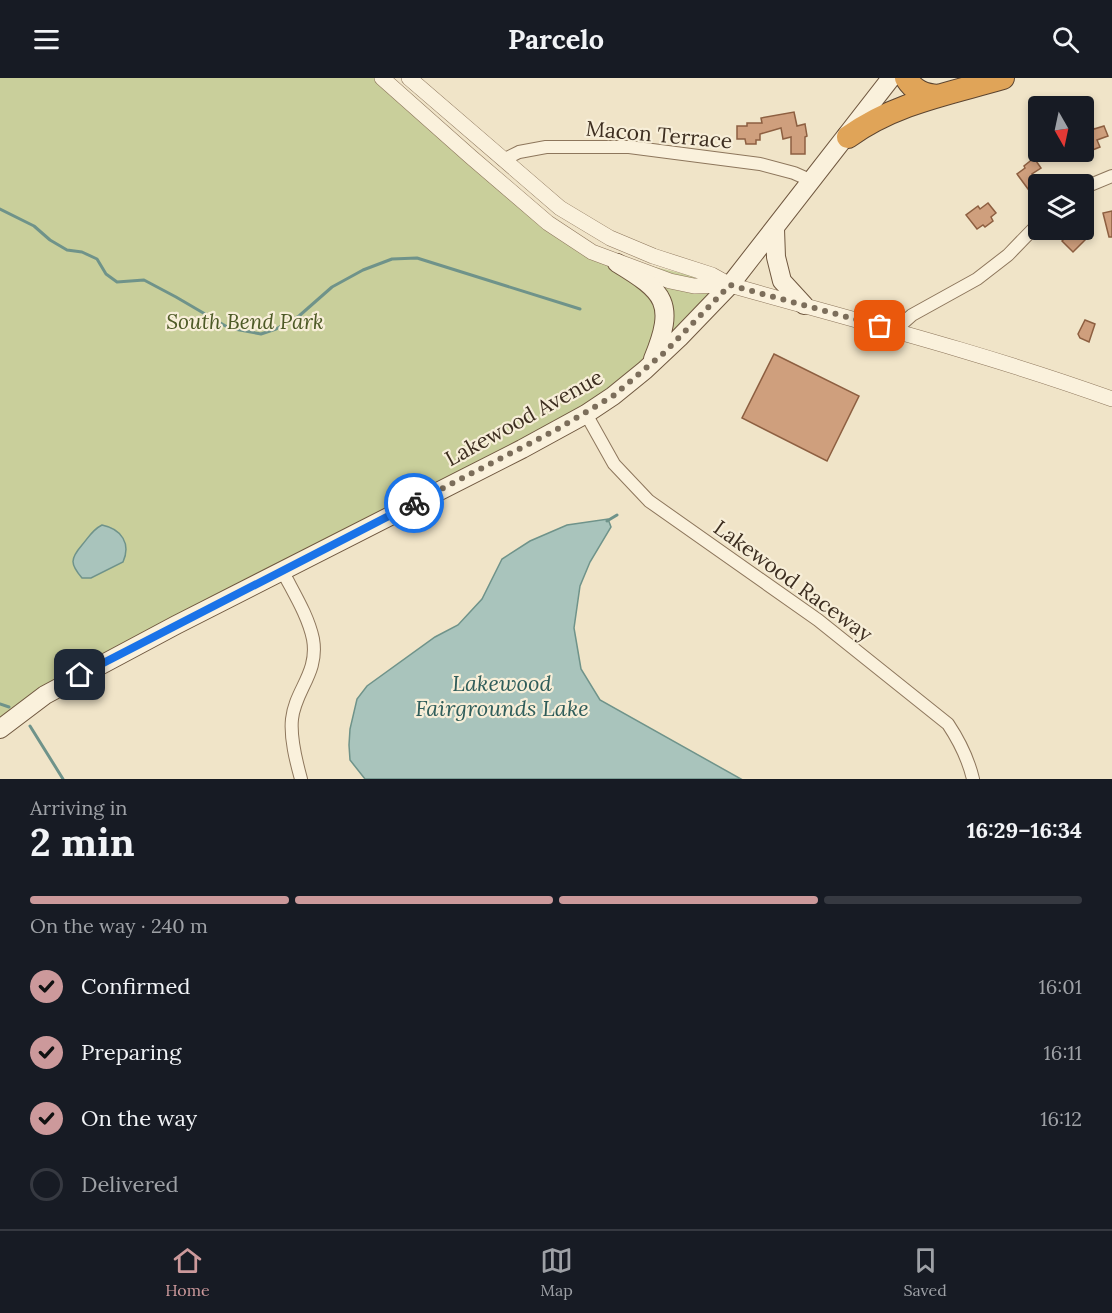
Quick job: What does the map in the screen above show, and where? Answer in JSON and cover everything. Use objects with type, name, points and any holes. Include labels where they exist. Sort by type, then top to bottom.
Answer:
[{"type":"highway","points":[[906,78],[918,91],[938,96]]},
{"type":"highway","points":[[848,136],[877,117],[896,109],[1003,78]]},
{"type":"main road","name":"Lakewood Avenue","points":[[0,729],[45,695],[80,675],[586,414],[613,396],[650,366],[730,285],[891,78]]},
{"type":"main road","points":[[775,229],[776,257],[782,281],[804,305]]},
{"type":"main road","points":[[616,263],[650,284],[664,303],[666,315],[664,327],[650,366]]},
{"type":"street","points":[[382,78],[548,223],[592,252],[616,263],[670,281],[694,286],[730,285]]},
{"type":"street","points":[[409,78],[560,208],[610,238],[654,256],[712,275],[730,285],[899,331],[1112,399]]},
{"type":"street","name":"Macon Terrace","points":[[503,160],[519,152],[546,147],[629,147],[760,164],[794,173],[812,181]]},
{"type":"street","points":[[1094,183],[1112,176]]},
{"type":"street","points":[[899,331],[903,323],[912,315],[977,279],[1008,255],[1028,234]]},
{"type":"street","name":"Lakewood Raceway","points":[[586,414],[614,464],[649,501],[818,620],[948,724],[960,742],[973,779]]},
{"type":"street","points":[[282,570],[308,622],[313,640],[313,662],[292,719],[301,779]]},
{"type":"green space","name":"South Bend Park","points":[[0,78],[382,78],[592,252],[730,285],[586,414],[0,729]]},
{"type":"water","name":"Lakewood Fairgrounds Lake","points":[[608,519],[611,527],[590,562],[580,586],[574,628],[581,669],[600,700],[741,779],[365,779],[350,760],[349,745],[357,699],[367,686],[435,637],[458,625],[482,599],[502,559],[530,541],[567,525]]},
{"type":"water","points":[[102,525],[115,530],[123,538],[126,549],[123,562],[91,578],[82,578],[75,569],[74,558],[91,534]]},
{"type":"building","points":[[794,112],[797,126],[805,124],[807,136],[805,137],[805,154],[791,154],[791,137],[783,139],[781,128],[760,134],[760,140],[756,140],[756,144],[746,144],[745,139],[737,139],[737,126],[762,123],[761,118]]},
{"type":"building","points":[[1104,126],[1108,136],[1097,140],[1100,147],[1094,149],[1094,129]]},
{"type":"building","points":[[1029,162],[1037,162],[1041,168],[1028,174],[1028,189],[1017,174],[1025,168],[1024,166]]},
{"type":"building","points":[[988,203],[996,213],[991,217],[993,221],[977,229],[966,215],[978,206],[980,209]]},
{"type":"building","points":[[1112,211],[1112,237],[1109,237],[1103,213]]},
{"type":"building","points":[[1063,240],[1085,240],[1073,252]]},
{"type":"building","points":[[1085,320],[1095,324],[1089,342],[1080,338],[1078,334]]},
{"type":"building","points":[[774,354],[859,396],[827,461],[742,418]]},
{"type":"waterway","points":[[0,209],[34,226],[50,240],[67,250],[82,252],[97,259],[106,274],[117,282],[144,280],[229,328],[261,334],[276,329],[299,316],[332,287],[363,270],[392,259],[417,258],[580,309]]},
{"type":"waterway","points":[[607,521],[617,515]]},
{"type":"waterway","points":[[0,704],[9,707]]},
{"type":"waterway","points":[[30,726],[63,779]]},
{"type":"way so far","points":[[414,503],[522,449],[586,414],[613,396],[665,352],[730,285],[880,326]]},
{"type":"route","points":[[80,675],[414,503]]}]
